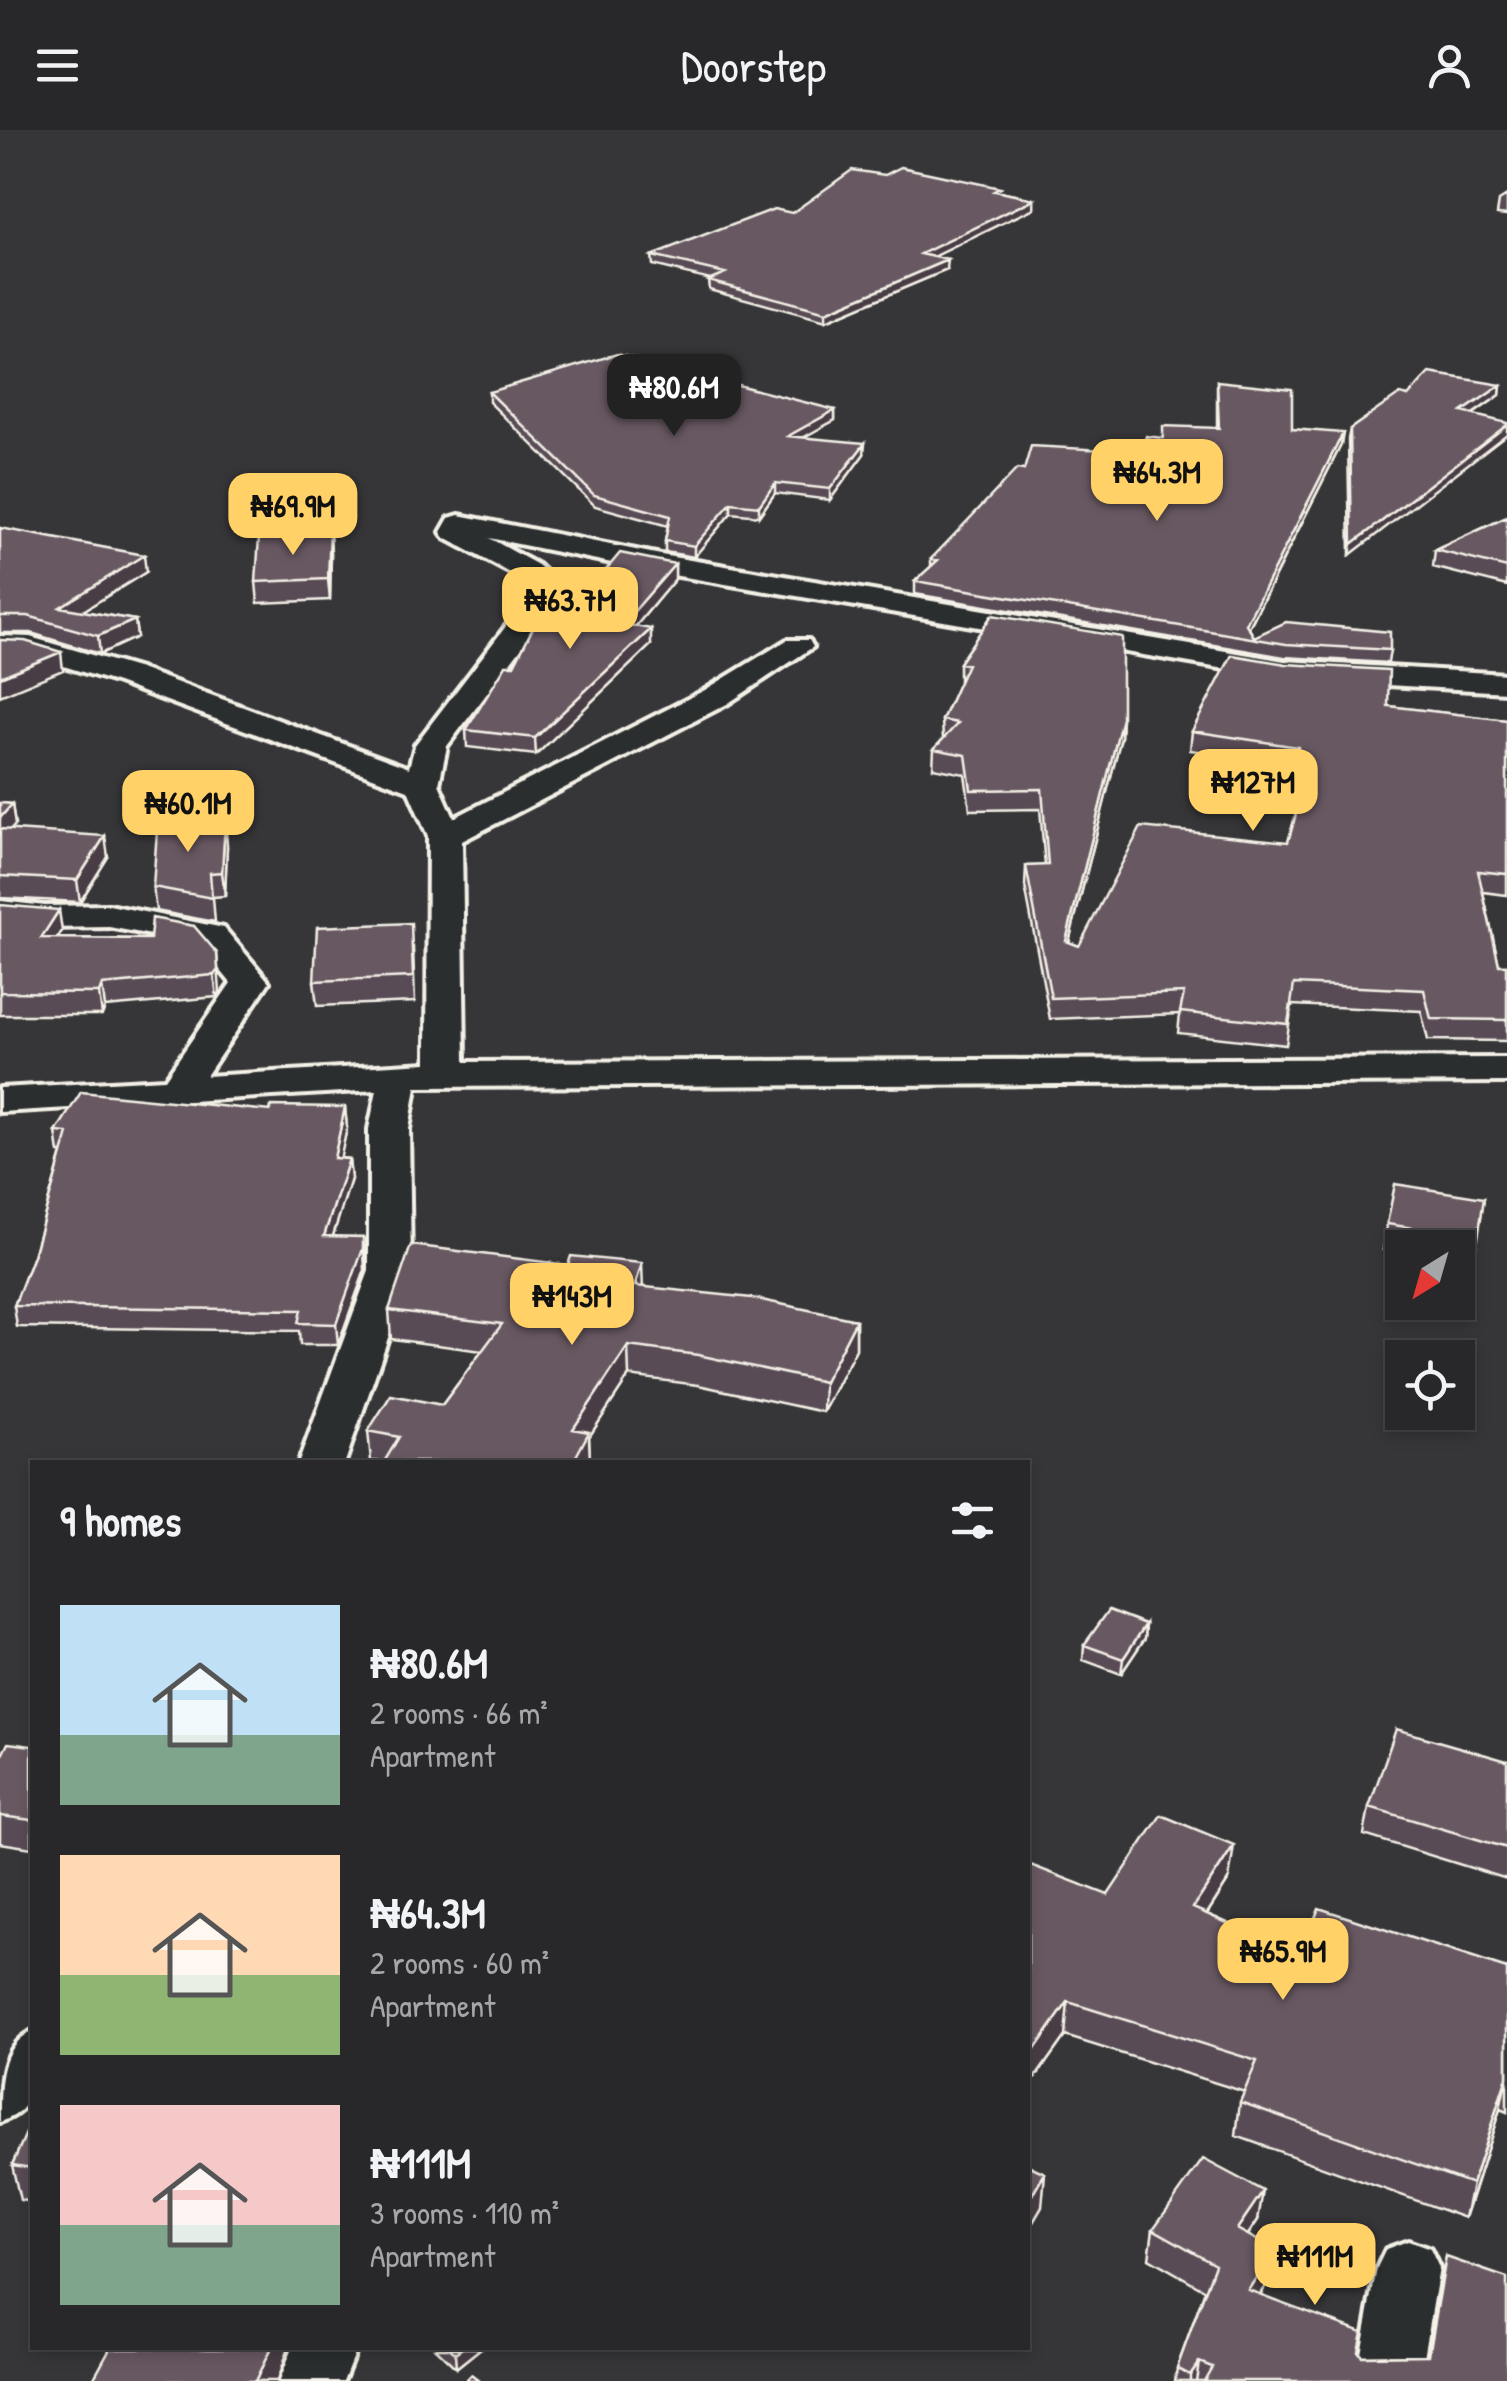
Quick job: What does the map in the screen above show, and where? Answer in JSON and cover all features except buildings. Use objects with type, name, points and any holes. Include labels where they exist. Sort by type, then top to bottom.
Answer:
[{"type":"street","points":[[446,1074],[445,836],[422,784],[431,745],[524,624],[544,591],[540,579],[455,532],[459,524],[660,564],[1284,670],[1507,683]]},
{"type":"street","points":[[0,645],[30,646],[129,676],[422,784]]},
{"type":"street","points":[[445,836],[716,697],[798,647]]},
{"type":"street","points":[[0,912],[45,917],[109,916],[211,936],[250,982],[178,1089]]},
{"type":"street","points":[[0,1100],[446,1074],[1507,1070]]},
{"type":"street","points":[[323,1460],[390,1271],[390,1130],[400,1076]]},
{"type":"street","points":[[0,2098],[30,2057]]},
{"type":"street","points":[[1388,2381],[1408,2268]]},
{"type":"street","points":[[311,2381],[323,2350]]}]
